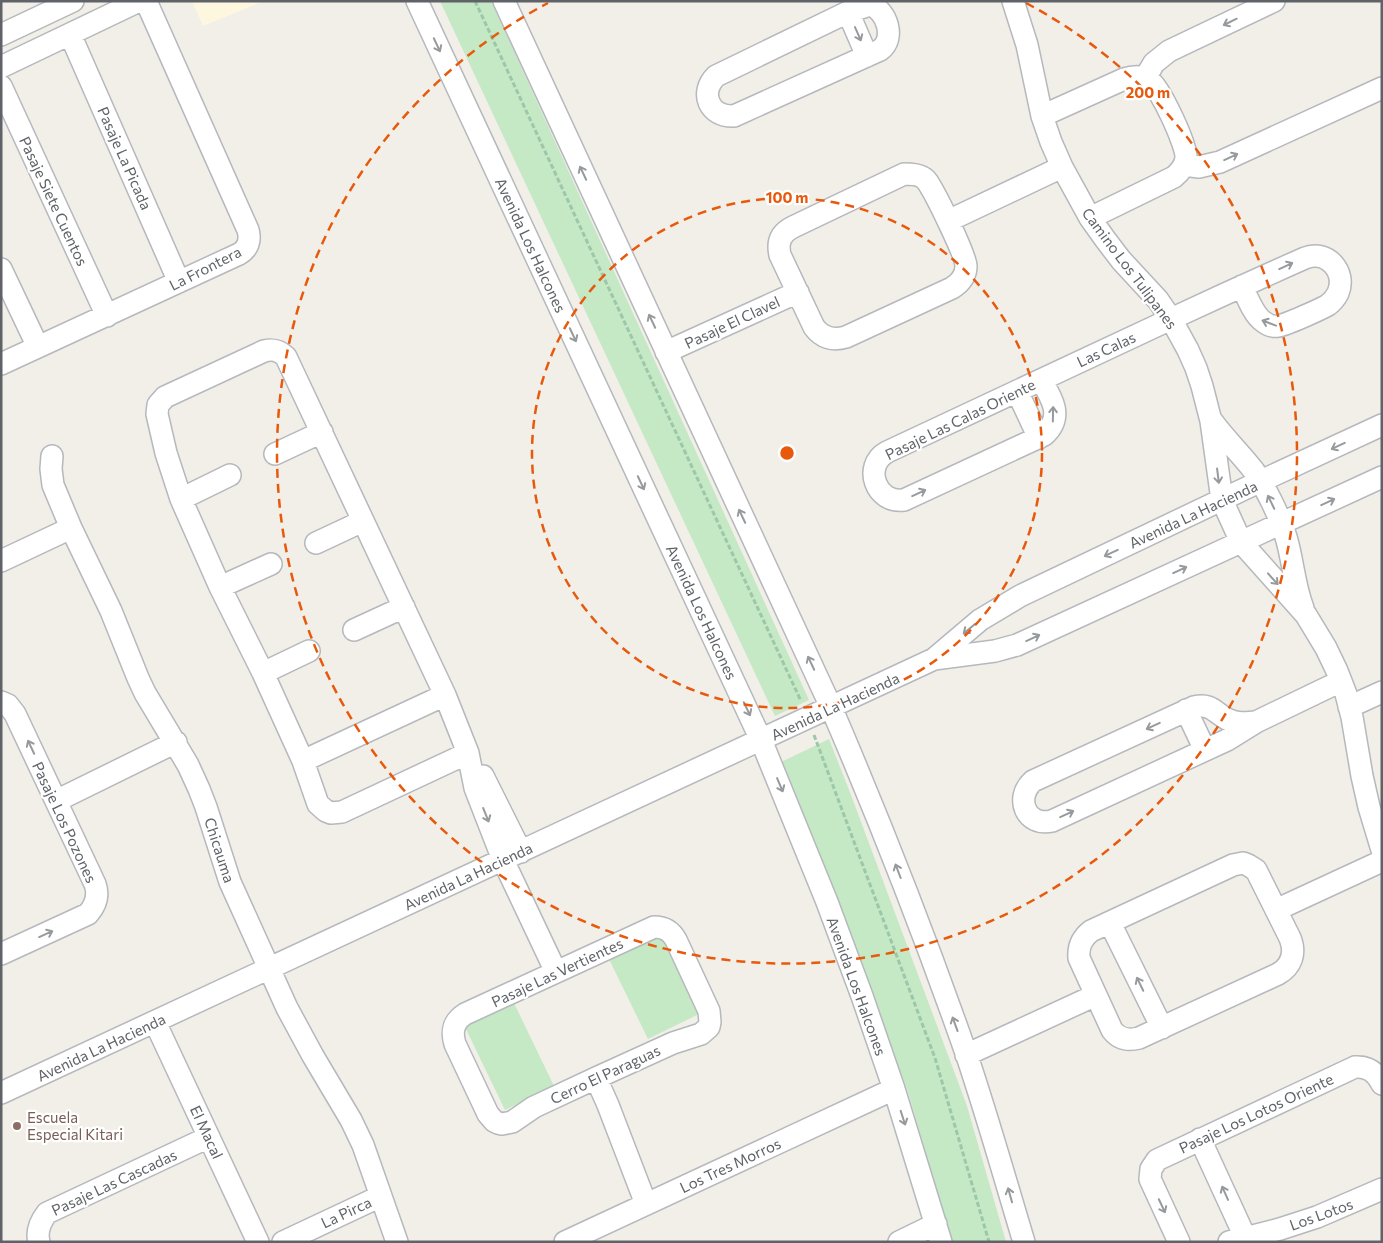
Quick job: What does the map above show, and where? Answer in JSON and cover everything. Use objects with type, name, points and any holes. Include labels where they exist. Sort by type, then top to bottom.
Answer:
[{"type":"street","points":[[1,67],[139,1]]},
{"type":"street","name":"La Frontera","points":[[1,364],[243,252],[248,245],[249,235],[146,1]]},
{"type":"street","name":"Avenida Los Halcones","points":[[417,1],[761,740],[827,902],[894,1089],[939,1233]]},
{"type":"street","points":[[504,1],[831,707],[929,950],[997,1150],[1024,1242]]},
{"type":"street","name":"Camino Los Tulipanes","points":[[1013,1],[1027,45],[1042,116],[1062,167],[1090,218],[1105,239],[1121,260],[1158,300],[1171,319],[1196,368],[1212,421],[1223,448],[1222,500],[1241,542],[1306,615],[1326,648],[1341,681],[1349,707],[1362,776],[1380,836]]},
{"type":"street","points":[[1144,78],[1154,63],[1169,51],[1274,1]]},
{"type":"street","points":[[1,35],[62,3]]},
{"type":"street","points":[[881,4],[889,37],[885,47],[734,116],[722,115],[710,104],[707,92],[712,80],[716,76],[848,12],[865,6],[881,4]]},
{"type":"street","points":[[848,12],[867,56]]},
{"type":"street","name":"Pasaje La Picada","points":[[70,34],[179,282]]},
{"type":"street","points":[[1042,116],[1130,77],[1144,78],[1155,86],[1171,116],[1185,150],[1186,158],[1180,172],[1174,177],[1090,218]]},
{"type":"street","name":"Pasaje Siete Cuentos","points":[[1,86],[107,316]]},
{"type":"street","points":[[1184,165],[1199,167],[1220,162],[1382,88]]},
{"type":"street","points":[[948,221],[1062,167]]},
{"type":"street","points":[[910,174],[916,174],[927,181],[948,221],[963,254],[966,268],[962,280],[952,288],[846,337],[834,339],[822,336],[818,332],[780,255],[779,244],[783,234],[793,227],[898,177],[910,174]]},
{"type":"street","points":[[1,269],[38,347]]},
{"type":"street","name":"Las Calas","points":[[1041,380],[1242,286]]},
{"type":"street","name":"Pasaje El Clavel","points":[[666,352],[798,292]]},
{"type":"street","points":[[468,752],[352,808],[337,813],[326,811],[318,804],[303,761],[263,673],[220,588],[181,499],[166,453],[157,414],[158,405],[161,400],[170,394],[264,351],[278,351],[289,361],[445,695],[468,752],[488,784],[512,856],[556,972]]},
{"type":"street","points":[[1017,391],[1038,438],[1049,430],[1055,413],[1052,399],[1041,380]]},
{"type":"street","name":"Pasaje Las Calas Oriente","points":[[1038,438],[904,500],[898,501],[888,498],[877,487],[874,476],[875,464],[882,454],[1041,380]]},
{"type":"street","name":"Avenida La Hacienda","points":[[934,660],[975,624],[1005,604],[1382,425]]},
{"type":"street","points":[[275,454],[322,432]]},
{"type":"street","name":"Camino Los Tulipanes","points":[[1223,448],[1244,460],[1261,481],[1287,541],[1296,588],[1306,615]]},
{"type":"street","name":"Chicauma","points":[[52,456],[53,485],[71,528],[111,611],[145,693],[176,742],[199,788],[230,882],[269,968],[299,1030],[351,1120],[363,1145],[397,1242]]},
{"type":"street","points":[[181,499],[230,476]]},
{"type":"street","name":"Avenida La Hacienda","points":[[1,1093],[934,660],[995,651],[1017,645],[1382,477]]},
{"type":"street","points":[[316,543],[363,521]]},
{"type":"street","points":[[1,561],[71,528]]},
{"type":"street","points":[[220,588],[271,564]]},
{"type":"street","points":[[354,630],[404,607]]},
{"type":"street","points":[[263,673],[309,651]]},
{"type":"street","points":[[1228,730],[1210,707],[1199,706],[1186,710],[1033,782],[1026,789],[1024,796],[1025,810],[1036,820],[1041,822],[1052,821],[1205,750],[1228,730],[1242,723],[1256,722],[1341,681]]},
{"type":"street","points":[[1349,707],[1382,692]]},
{"type":"street","points":[[303,761],[445,695]]},
{"type":"street","name":"Pasaje Los Pozones","points":[[1,702],[8,705],[15,714],[97,890],[96,903],[88,914],[1,954]]},
{"type":"street","points":[[1186,710],[1205,750]]},
{"type":"street","points":[[56,802],[176,742]]},
{"type":"street","points":[[1276,910],[1382,861]]},
{"type":"street","points":[[1238,864],[1248,865],[1256,870],[1276,910],[1292,945],[1293,953],[1288,966],[1278,974],[1134,1040],[1119,1037],[1112,1030],[1079,958],[1080,945],[1086,935],[1238,864]]},
{"type":"street","points":[[1110,923],[1162,1028]]},
{"type":"street","name":"Pasaje Las Vertientes","points":[[498,1123],[488,1114],[455,1044],[453,1032],[456,1021],[466,1014],[649,929],[660,927],[670,932],[676,940],[709,1011],[710,1022]]},
{"type":"street","points":[[966,1055],[1096,995]]},
{"type":"street","name":"El Macal","points":[[155,1022],[258,1242]]},
{"type":"street","name":"Cerro El Paraguas","points":[[498,1123],[512,1122],[534,1107],[596,1078],[672,1043],[701,1034],[709,1026],[710,1022]]},
{"type":"street","name":"Pasaje Los Lotos Oriente","points":[[1179,1242],[1152,1184],[1150,1174],[1154,1164],[1162,1157],[1355,1068],[1367,1068],[1377,1075],[1382,1084]]},
{"type":"street","points":[[596,1078],[646,1204]]},
{"type":"street","name":"Los Tres Morros","points":[[565,1242],[894,1089]]},
{"type":"street","name":"Pasaje Las Cascadas","points":[[39,1242],[39,1224],[47,1214],[209,1137]]},
{"type":"street","points":[[1200,1139],[1237,1240]]},
{"type":"street","name":"Los Lotos","points":[[1237,1240],[1317,1218],[1382,1189]]},
{"type":"street","name":"La Pirca","points":[[283,1242],[381,1196]]},
{"type":"street","points":[[899,1242],[939,1233]]},
{"type":"path","points":[[475,1],[808,718],[935,1058],[989,1242]]},
{"type":"shaded area","points":[[192,1],[264,1],[203,26]]},
{"type":"green space","points":[[440,1],[491,1],[809,700],[775,716]]},
{"type":"green space","points":[[829,739],[967,1106],[1006,1242],[952,1242],[907,1089],[779,763]]},
{"type":"green space","points":[[660,931],[701,1013],[648,1039],[608,957]]},
{"type":"green space","points":[[513,1001],[554,1086],[505,1110],[464,1025]]},
{"type":"place","name":"Escuela Especial Kitari","points":[[17,1126]]}]
